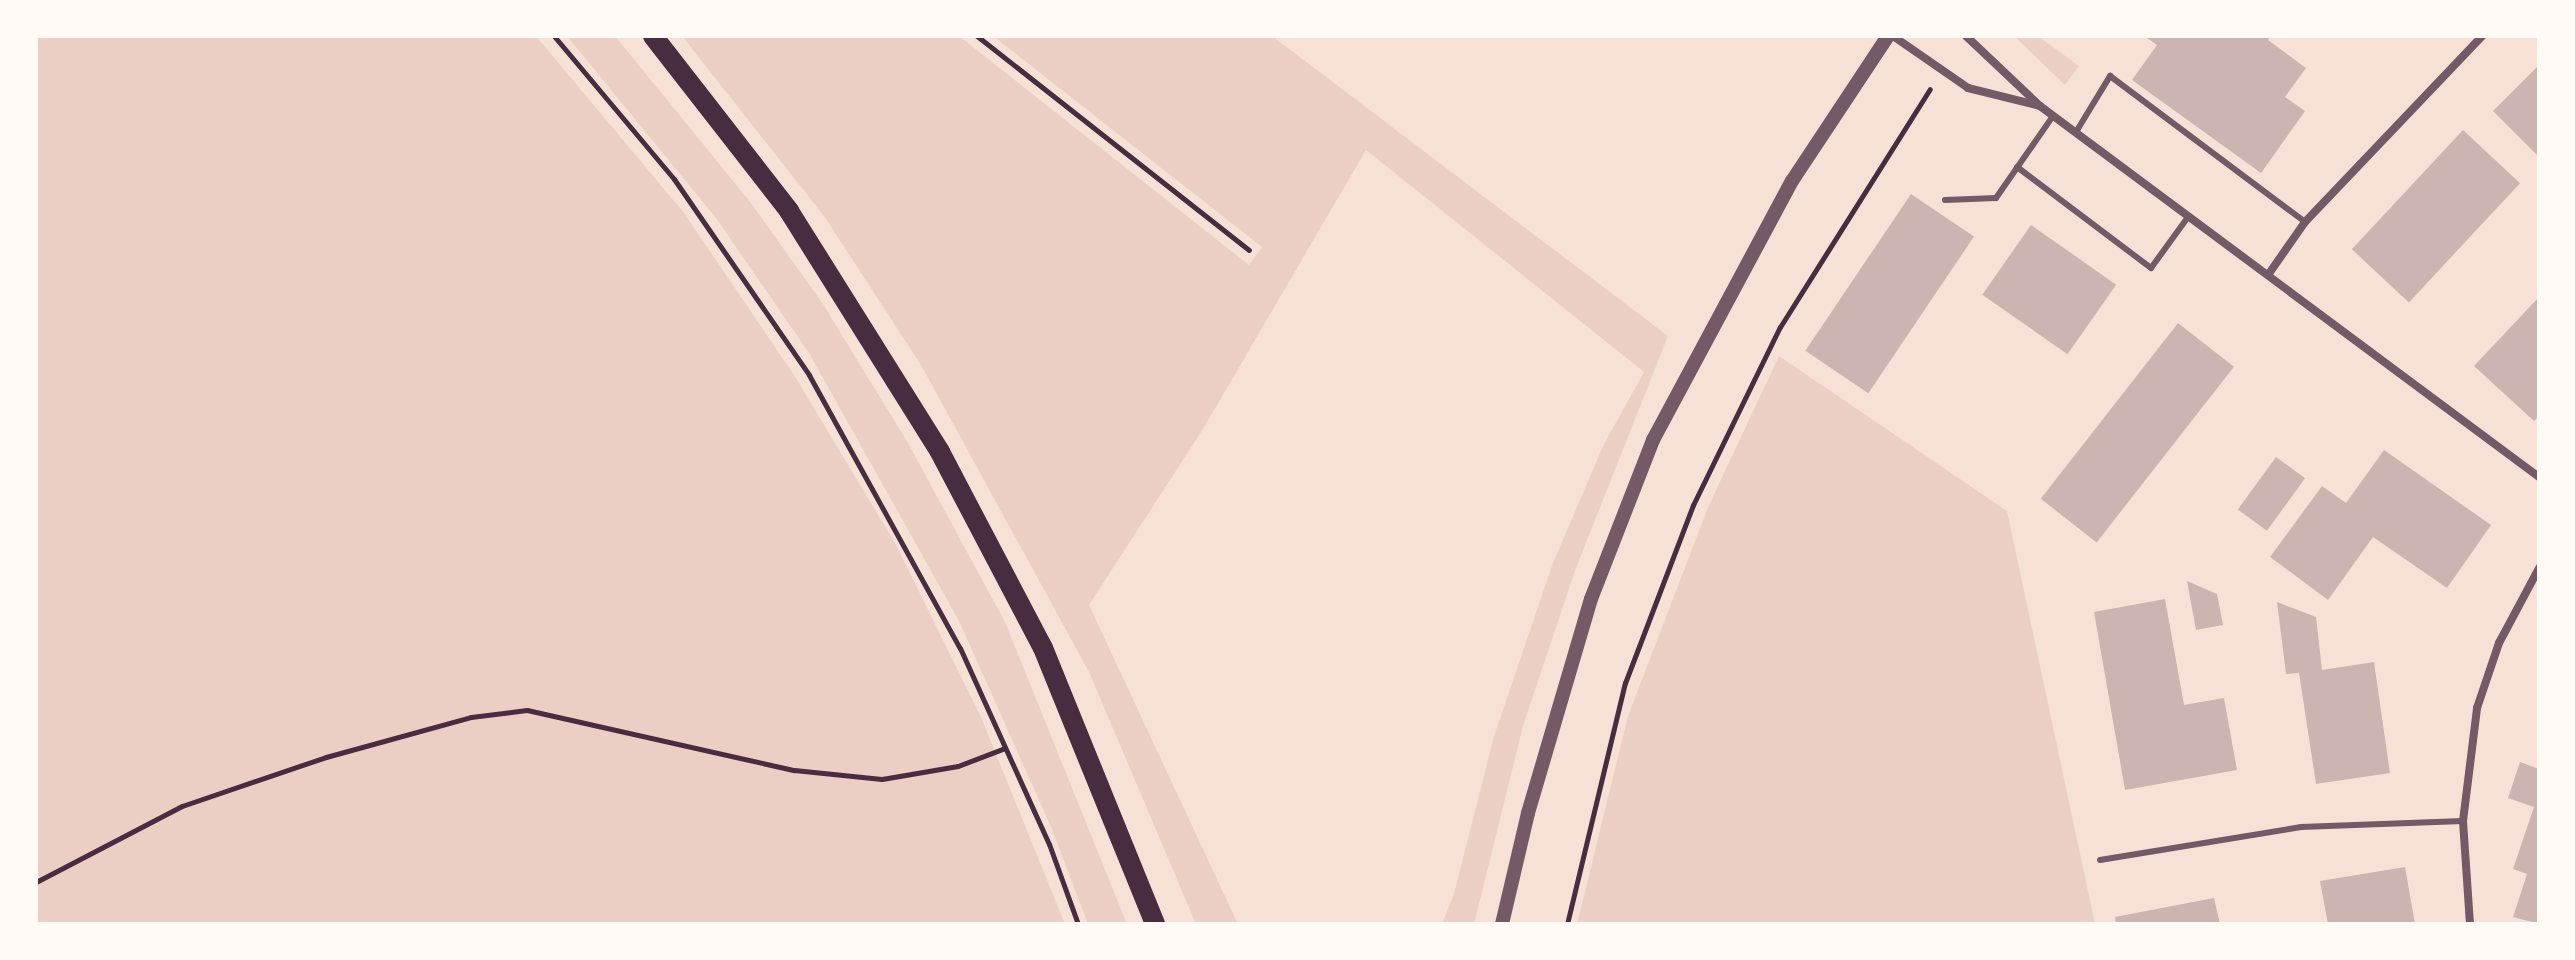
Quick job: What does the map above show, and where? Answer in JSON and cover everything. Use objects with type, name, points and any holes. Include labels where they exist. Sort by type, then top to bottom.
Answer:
[{"type":"main road","points":[[653,36],[789,211],[940,452],[1043,648],[1155,924]]},
{"type":"street","points":[[1502,924],[1528,813],[1591,599],[1653,440],[1792,181],[1890,36],[1968,88],[2040,106]]},
{"type":"street","points":[[1966,36],[2040,106],[2539,477]]},
{"type":"street","points":[[2268,275],[2305,222],[2482,36]]},
{"type":"street","points":[[2470,924],[2463,821],[2477,708],[2499,643],[2539,568]]},
{"type":"lane","points":[[2076,132],[2110,76],[2305,222]]},
{"type":"lane","points":[[1945,200],[1996,198],[2053,116]]},
{"type":"lane","points":[[2017,167],[2151,268],[2188,217]]},
{"type":"lane","points":[[2100,860],[2301,827],[2463,821]]},
{"type":"path","points":[[554,36],[674,179],[801,363],[880,495],[960,648],[1078,924]]},
{"type":"path","points":[[977,36],[1249,250]]},
{"type":"path","points":[[1567,924],[1625,683],[1698,493],[1786,315],[1923,100]]},
{"type":"path","points":[[36,882],[182,806],[326,757],[471,717],[527,710],[794,770],[882,779],[958,766],[1005,748]]},
{"type":"shaded area","points":[[36,36],[536,36],[684,213],[796,378],[895,543],[981,717],[1065,924],[36,924]]},
{"type":"shaded area","points":[[567,36],[615,36],[751,203],[823,304],[908,443],[1005,622],[1127,924],[1088,924],[1051,827],[959,621],[809,353],[716,218]]},
{"type":"shaded area","points":[[682,36],[959,36],[1249,265],[1262,247],[993,36],[1272,36],[1668,336],[1576,568],[1523,726],[1474,924],[1442,924],[1454,894],[1494,736],[1553,563],[1603,446],[1644,372],[1366,150],[1203,429],[1089,605],[1238,924],[1196,924],[1089,672],[921,365],[824,216]]},
{"type":"shaded area","points":[[2014,36],[2038,36],[2079,66],[2065,85]]},
{"type":"shaded area","points":[[1779,356],[2007,511],[2095,924],[1577,924],[1628,716],[1709,505]]},
{"type":"building","points":[[2144,36],[2271,36],[2268,40],[2306,68],[2285,97],[2305,111],[2261,173],[2132,80],[2157,45]]},
{"type":"building","points":[[2539,65],[2539,157],[2493,111]]},
{"type":"building","points":[[2463,130],[2520,183],[2409,302],[2352,249]]},
{"type":"building","points":[[1911,194],[1974,236],[1868,393],[1805,351]]},
{"type":"building","points":[[2031,225],[2116,285],[2067,354],[1982,295]]},
{"type":"building","points":[[2539,297],[2539,416],[2534,421],[2474,366]]},
{"type":"building","points":[[2178,323],[2234,367],[2097,542],[2041,499]]},
{"type":"building","points":[[2384,450],[2491,525],[2447,588],[2373,537],[2328,600],[2270,557],[2322,486],[2346,503]]},
{"type":"building","points":[[2276,457],[2305,478],[2267,531],[2238,510]]},
{"type":"building","points":[[2187,581],[2217,594],[2223,625],[2196,630]]},
{"type":"building","points":[[2165,599],[2184,705],[2224,698],[2237,770],[2125,790],[2094,612]]},
{"type":"building","points":[[2277,602],[2316,617],[2322,670],[2374,662],[2390,773],[2316,784],[2299,673],[2286,674]]},
{"type":"building","points":[[2520,762],[2539,769],[2539,924],[2513,917],[2527,874],[2513,869],[2534,807],[2508,798]]},
{"type":"building","points":[[2405,867],[2415,924],[2328,924],[2320,881]]},
{"type":"building","points":[[2214,898],[2220,924],[2116,924],[2115,917]]}]
